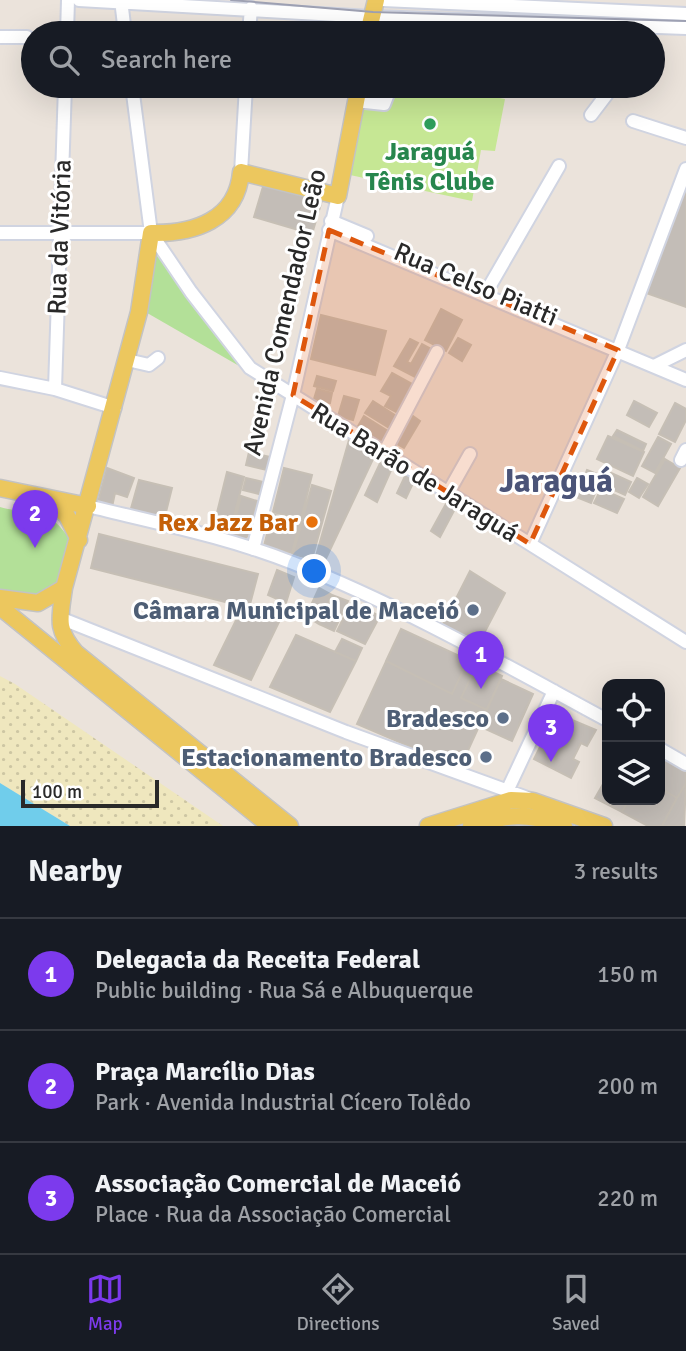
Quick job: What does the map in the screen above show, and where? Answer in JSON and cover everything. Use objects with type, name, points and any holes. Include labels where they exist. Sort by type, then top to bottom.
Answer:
[{"type":"main road","points":[[370,21],[376,0]]},
{"type":"main road","name":"Avenida Comendador Leão","points":[[338,196],[356,98]]},
{"type":"main road","points":[[290,826],[76,653],[62,634],[60,618],[64,588],[116,408],[139,312],[152,233],[173,233],[205,224],[237,196],[241,172],[338,196]]},
{"type":"main road","points":[[0,488],[88,506]]},
{"type":"main road","points":[[44,495],[67,516],[79,540]]},
{"type":"main road","points":[[0,598],[37,603],[55,596],[64,588]]},
{"type":"main road","points":[[0,607],[270,826]]},
{"type":"main road","points":[[428,826],[503,802],[533,801],[604,826]]},
{"type":"main road","points":[[471,826],[517,815],[532,815],[564,826]]},
{"type":"street","points":[[67,21],[68,0]]},
{"type":"street","points":[[79,0],[150,1],[453,21]]},
{"type":"street","points":[[383,0],[528,3],[686,14]]},
{"type":"street","points":[[121,1],[124,21]]},
{"type":"street","points":[[250,21],[251,8]]},
{"type":"street","points":[[665,29],[686,28]]},
{"type":"street","points":[[0,37],[21,37]]},
{"type":"street","name":"Rua da Vitória","points":[[55,389],[65,98]]},
{"type":"street","points":[[0,233],[152,233],[134,98]]},
{"type":"street","points":[[241,172],[245,98]]},
{"type":"street","points":[[368,98],[384,104],[386,98]]},
{"type":"street","points":[[591,115],[604,98]]},
{"type":"street","points":[[633,121],[686,138]]},
{"type":"street","points":[[488,289],[559,166]]},
{"type":"street","points":[[530,544],[618,350],[686,169]]},
{"type":"street","name":"Avenida Comendador Leão","points":[[253,549],[293,396],[338,196]]},
{"type":"street","name":"Rua Celso Piatti","points":[[330,225],[488,289],[604,340],[618,350]]},
{"type":"street","name":"Rua Celso Piatti","points":[[330,225],[602,346],[618,350],[686,380]]},
{"type":"street","name":"Rua Barão de Jaraguá","points":[[152,233],[250,368],[684,637]]},
{"type":"street","points":[[654,366],[686,350]]},
{"type":"street","points":[[384,453],[437,352]]},
{"type":"street","points":[[127,360],[149,365],[158,358]]},
{"type":"street","points":[[0,378],[55,389],[116,408]]},
{"type":"street","points":[[448,493],[470,454]]},
{"type":"street","points":[[88,506],[253,549],[340,583],[602,717]]},
{"type":"street","points":[[60,618],[346,732],[508,789],[533,801]]},
{"type":"street","points":[[508,789],[554,691]]},
{"type":"street","points":[[665,752],[686,764]]},
{"type":"highlighted area","points":[[329,230],[618,350],[530,544],[293,395]]},
{"type":"sand","points":[[0,676],[223,826],[70,826],[0,783]]},
{"type":"green space","name":"Jaraguá Tênis Clube","points":[[365,98],[505,99],[495,151],[481,150],[472,201],[350,175]]},
{"type":"green space","points":[[155,246],[241,367],[142,310]]},
{"type":"green space","points":[[0,507],[40,514],[62,529],[70,540],[59,584],[30,596],[0,590]]},
{"type":"water","points":[[0,783],[70,826],[0,826]]},
{"type":"building","points":[[686,174],[686,307],[643,292]]},
{"type":"building","points":[[265,180],[323,197],[312,234],[254,217]]},
{"type":"building","points":[[441,309],[462,320],[446,351],[425,340]]},
{"type":"building","points":[[321,315],[386,331],[375,375],[311,359]]},
{"type":"building","points":[[458,338],[471,345],[462,361],[449,353]]},
{"type":"building","points":[[410,339],[418,343],[407,362],[411,364],[422,344],[431,349],[415,377],[394,366]]},
{"type":"building","points":[[392,373],[412,384],[396,412],[385,406],[391,396],[381,391]]},
{"type":"building","points":[[317,376],[336,381],[333,391],[314,386]]},
{"type":"building","points":[[317,389],[332,393],[330,403],[314,399]]},
{"type":"building","points":[[344,396],[359,400],[353,420],[338,416]]},
{"type":"building","points":[[373,401],[398,417],[391,429],[365,413]]},
{"type":"building","points":[[634,401],[657,413],[649,427],[627,415]]},
{"type":"building","points":[[675,403],[686,409],[686,420],[675,442],[659,434]]},
{"type":"building","points":[[364,416],[388,431],[381,443],[357,428]]},
{"type":"building","points":[[413,416],[420,421],[404,448],[397,444]]},
{"type":"building","points":[[617,430],[646,444],[643,451],[613,436]]},
{"type":"building","points":[[608,436],[644,452],[633,476],[597,459]]},
{"type":"building","points":[[658,437],[671,444],[655,473],[642,466]]},
{"type":"building","points":[[349,440],[375,455],[322,567],[314,563]]},
{"type":"building","points":[[249,452],[270,457],[267,470],[246,465]]},
{"type":"building","points":[[382,459],[393,466],[377,502],[365,495]]},
{"type":"building","points":[[665,459],[680,468],[658,506],[643,497]]},
{"type":"building","points":[[107,468],[134,478],[127,497],[115,493],[112,507],[98,502]]},
{"type":"building","points":[[284,468],[312,475],[301,519],[273,512]]},
{"type":"building","points":[[587,470],[602,476],[591,503],[576,497]]},
{"type":"building","points":[[227,472],[244,477],[229,536],[212,533]]},
{"type":"building","points":[[609,472],[631,482],[625,495],[603,485]]},
{"type":"building","points":[[406,474],[415,479],[406,498],[397,493]]},
{"type":"building","points":[[246,478],[263,482],[259,494],[243,490]]},
{"type":"building","points":[[637,478],[648,484],[639,498],[629,492]]},
{"type":"building","points":[[139,480],[172,488],[164,520],[130,512]]},
{"type":"building","name":"Rex Jazz Bar","points":[[312,485],[331,491],[312,559],[293,554]]},
{"type":"building","points":[[601,489],[624,499],[617,513],[594,503]]},
{"type":"building","points":[[241,496],[257,501],[248,536],[243,540],[231,537]]},
{"type":"building","points":[[448,500],[457,505],[440,537],[431,531]]},
{"type":"building","points":[[272,514],[300,522],[292,553],[264,546]]},
{"type":"building","points":[[99,534],[258,574],[249,608],[91,568]]},
{"type":"building","points":[[277,570],[294,577],[286,603],[268,595]]},
{"type":"building","name":"Câmara Municipal de Maceió","points":[[470,571],[505,593],[478,645],[441,628]]},
{"type":"building","points":[[319,588],[332,595],[319,624],[306,616]]},
{"type":"building","points":[[332,595],[348,601],[334,631],[319,624]]},
{"type":"building","points":[[351,603],[380,616],[365,644],[337,631]]},
{"type":"building","points":[[243,606],[279,622],[251,680],[214,665]]},
{"type":"building","points":[[401,629],[502,676],[460,768],[357,724]]},
{"type":"building","points":[[401,629],[468,660],[452,694],[386,661]]},
{"type":"building","points":[[296,635],[356,661],[330,712],[270,687]]},
{"type":"building","points":[[342,639],[362,648],[356,661],[335,652]]},
{"type":"building","points":[[477,664],[502,676],[487,710],[461,698]]},
{"type":"building","name":"Bradesco","points":[[501,679],[533,694],[512,741],[479,726]]},
{"type":"building","points":[[558,710],[566,714],[565,717],[596,730],[587,746],[581,743],[573,759],[579,762],[571,778],[534,759],[542,743],[548,746],[556,731],[549,727]]},
{"type":"building","points":[[665,760],[686,772],[686,783],[677,798],[665,791]]},
{"type":"building","points":[[686,783],[684,826],[662,826],[674,803]]},
{"type":"building","points":[[602,786],[602,802],[595,798]]},
{"type":"building","points":[[665,791],[677,798],[662,826],[648,826],[622,812],[626,805],[665,805]]},
{"type":"building","points":[[608,805],[626,805],[622,812]]},
{"type":"tram line","points":[[231,0],[373,12],[686,21]]},
{"type":"place","name":"Jaraguá Tênis Clube","points":[[430,124]]},
{"type":"place","name":"Rex Jazz Bar","points":[[312,522]]},
{"type":"place","name":"Praça Marcílio Dias","points":[[35,548]]},
{"type":"place","name":"Câmara Municipal de Maceió","points":[[473,610]]},
{"type":"place","name":"Delegacia da Receita Federal","points":[[481,689]]},
{"type":"place","name":"Bradesco","points":[[503,718]]},
{"type":"place","name":"Estacionamento Bradesco","points":[[486,757]]},
{"type":"place","name":"Associação Comercial de Maceió","points":[[551,762]]},
{"type":"district","name":"Jaraguá","points":[[556,480]]}]
